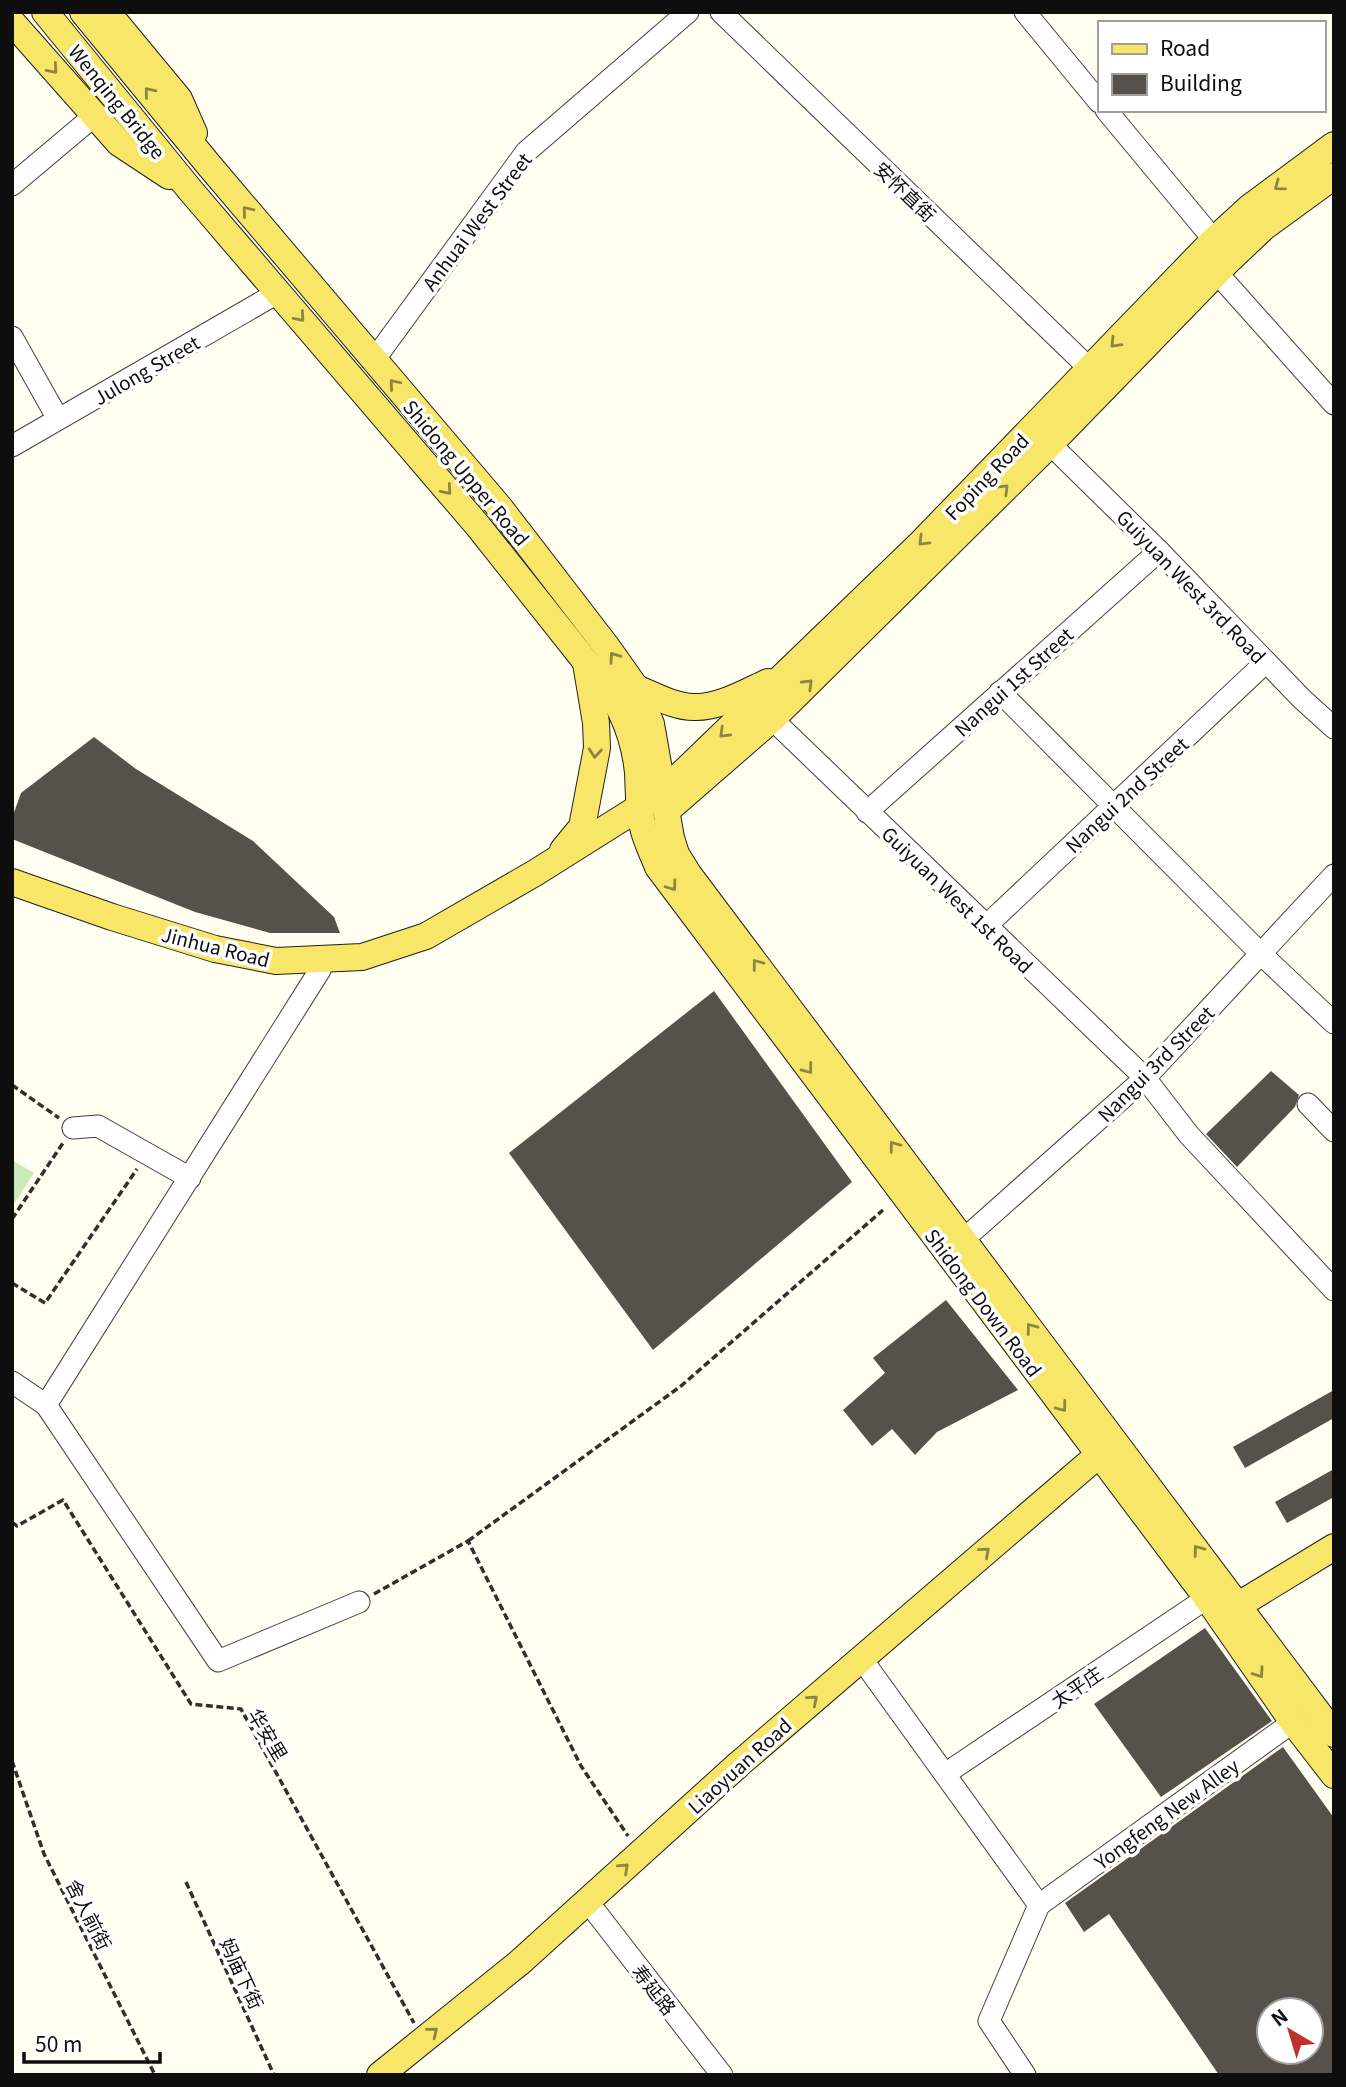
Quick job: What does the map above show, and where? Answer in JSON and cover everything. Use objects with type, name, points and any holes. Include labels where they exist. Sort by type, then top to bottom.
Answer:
[{"type":"main road","name":"Wenqing Bridge","points":[[45,12],[191,191]]},
{"type":"main road","name":"Wenqing Bridge","points":[[83,12],[208,164]]},
{"type":"main road","points":[[107,12],[179,99],[208,164]]},
{"type":"main road","points":[[12,22],[119,143],[191,191]]},
{"type":"main road","name":"Foping Road","points":[[664,802],[783,676],[922,542],[1214,240],[1250,208],[1334,145]]},
{"type":"main road","name":"Shidong Upper Road","points":[[208,164],[500,508],[636,688],[651,724],[658,751],[664,802]]},
{"type":"main road","name":"Foping Road","points":[[641,817],[772,719],[1050,444],[1264,227],[1334,176]]},
{"type":"main road","name":"Shidong Upper Road","points":[[191,191],[478,526],[586,662],[601,677],[620,706],[638,768],[641,817]]},
{"type":"main road","points":[[554,861],[582,827],[591,788],[597,748],[596,723],[586,662]]},
{"type":"main road","points":[[636,688],[673,703],[694,707],[713,705],[783,676]]},
{"type":"main road","name":"Shidong Down Road","points":[[664,802],[676,854],[689,875],[964,1240],[1107,1448],[1222,1607],[1293,1722],[1334,1775]]},
{"type":"main road","name":"Jinhua Road","points":[[12,882],[215,949],[276,961],[362,957],[426,936],[554,861],[641,817]]},
{"type":"main road","name":"Jinhua Road","points":[[12,897],[131,940],[269,974],[374,966],[434,947],[496,913],[615,839],[641,817]]},
{"type":"main road","name":"Shidong Down Road","points":[[641,817],[658,867],[671,886],[1107,1448]]},
{"type":"main road","name":"Liaoyuan Road","points":[[380,2075],[519,1963],[861,1658],[1107,1448]]},
{"type":"main road","points":[[1222,1607],[1334,1547]]},
{"type":"main road","name":"Shidong Down Road","points":[[1222,1607],[1334,1734]]},
{"type":"street","name":"Anhuai West Street","points":[[374,360],[526,152],[688,12]]},
{"type":"street","name":"安怀直街","points":[[721,12],[1090,369]]},
{"type":"street","points":[[1025,12],[1098,101]]},
{"type":"street","points":[[1108,112],[1214,240]]},
{"type":"street","points":[[12,185],[94,116]]},
{"type":"street","points":[[1217,273],[1334,404]]},
{"type":"street","name":"Julong Street","points":[[12,446],[279,292]]},
{"type":"street","points":[[12,337],[58,419]]},
{"type":"street","name":"Guiyuan West 3rd Road","points":[[1050,444],[1160,551],[1266,662],[1334,728]]},
{"type":"street","name":"Nangui 1st Street","points":[[867,812],[1160,551]]},
{"type":"street","name":"Nangui 2nd Street","points":[[986,926],[1266,662]]},
{"type":"street","points":[[1000,692],[1261,954],[1334,1023]]},
{"type":"street","name":"Guiyuan West 1st Road","points":[[772,719],[1145,1078],[1189,1135],[1334,1290]]},
{"type":"street","name":"Nangui 3rd Street","points":[[964,1240],[1145,1078],[1334,875]]},
{"type":"street","points":[[46,1405],[320,970]]},
{"type":"street","points":[[1308,1104],[1334,1131]]},
{"type":"street","points":[[74,1128],[98,1126],[190,1178]]},
{"type":"street","points":[[12,1382],[46,1405],[218,1661],[359,1602]]},
{"type":"street","name":"太平庄","points":[[945,1774],[1222,1607]]},
{"type":"street","points":[[861,1658],[1039,1905],[989,2021],[1025,2075]]},
{"type":"street","name":"Yongfeng New Alley","points":[[1039,1905],[1293,1722]]},
{"type":"street","name":"寿延路","points":[[588,1902],[722,2075]]},
{"type":"path","points":[[12,1085],[74,1128],[12,1219]]},
{"type":"path","points":[[12,1283],[45,1303],[147,1153]]},
{"type":"path","points":[[359,1602],[468,1541],[681,1386],[883,1210]]},
{"type":"path","name":"华安里","points":[[12,1522],[17,1527],[63,1500],[191,1704],[241,1709],[423,2040]]},
{"type":"path","points":[[468,1541],[581,1766],[640,1853]]},
{"type":"path","name":"舍人前街","points":[[12,1760],[44,1854],[155,2075]]},
{"type":"path","name":"妈庙下街","points":[[186,1882],[274,2075]]},
{"type":"green space","points":[[12,1160],[34,1173],[12,1207]]},
{"type":"building","points":[[94,737],[136,769],[253,841],[334,917],[340,933],[270,933],[195,912],[12,839],[12,818],[21,793]]},
{"type":"building","points":[[714,991],[852,1182],[653,1350],[509,1153]]},
{"type":"building","points":[[1271,1071],[1299,1095],[1295,1107],[1237,1167],[1206,1134]]},
{"type":"building","points":[[946,1300],[1018,1390],[937,1432],[915,1455],[892,1429],[872,1446],[843,1410],[885,1373],[873,1358]]},
{"type":"building","points":[[1334,1390],[1334,1418],[1245,1468],[1233,1447]]},
{"type":"building","points":[[1334,1469],[1334,1497],[1287,1523],[1275,1502]]},
{"type":"building","points":[[1205,1628],[1272,1721],[1161,1797],[1094,1704]]},
{"type":"building","points":[[1283,1747],[1334,1818],[1334,2075],[1219,2075],[1109,1914],[1084,1932],[1065,1903]]}]
